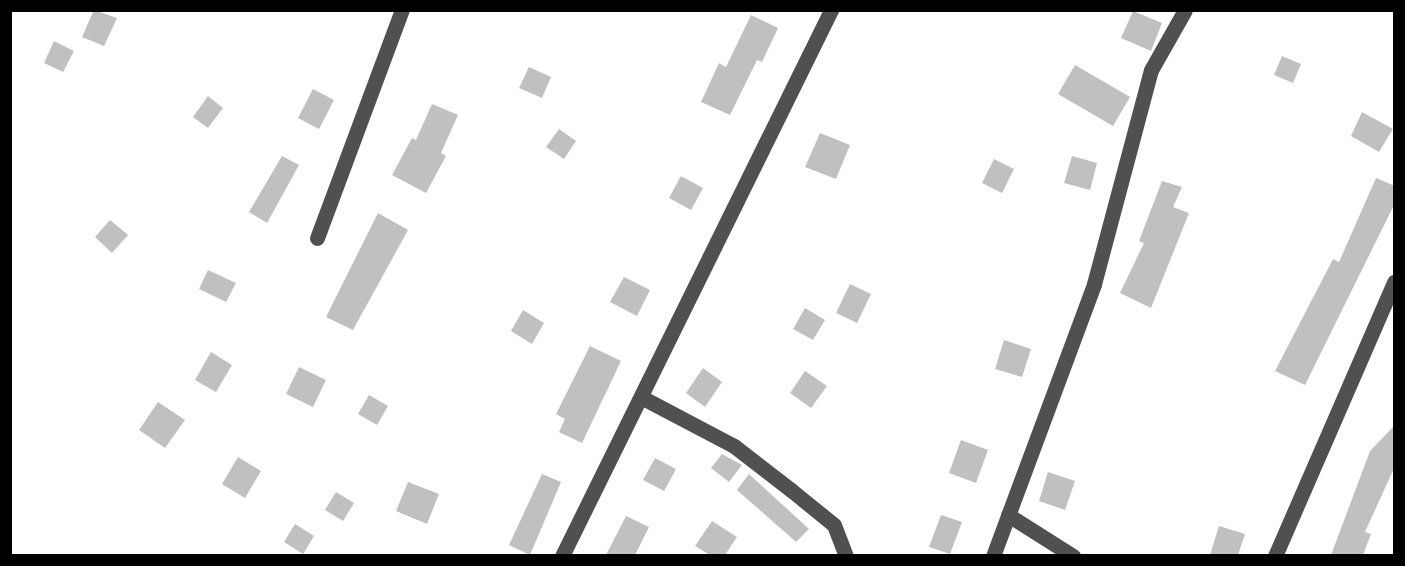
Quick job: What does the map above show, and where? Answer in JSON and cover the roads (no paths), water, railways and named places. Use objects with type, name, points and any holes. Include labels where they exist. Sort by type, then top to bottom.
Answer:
[{"type":"street","points":[[317,238],[402,10]]},
{"type":"street","points":[[562,555],[831,10]]},
{"type":"street","points":[[993,555],[1094,284],[1151,70],[1185,10]]},
{"type":"street","points":[[1275,555],[1395,282]]},
{"type":"street","points":[[641,397],[734,446],[834,525],[846,555]]},
{"type":"street","points":[[1008,515],[1073,555]]}]
